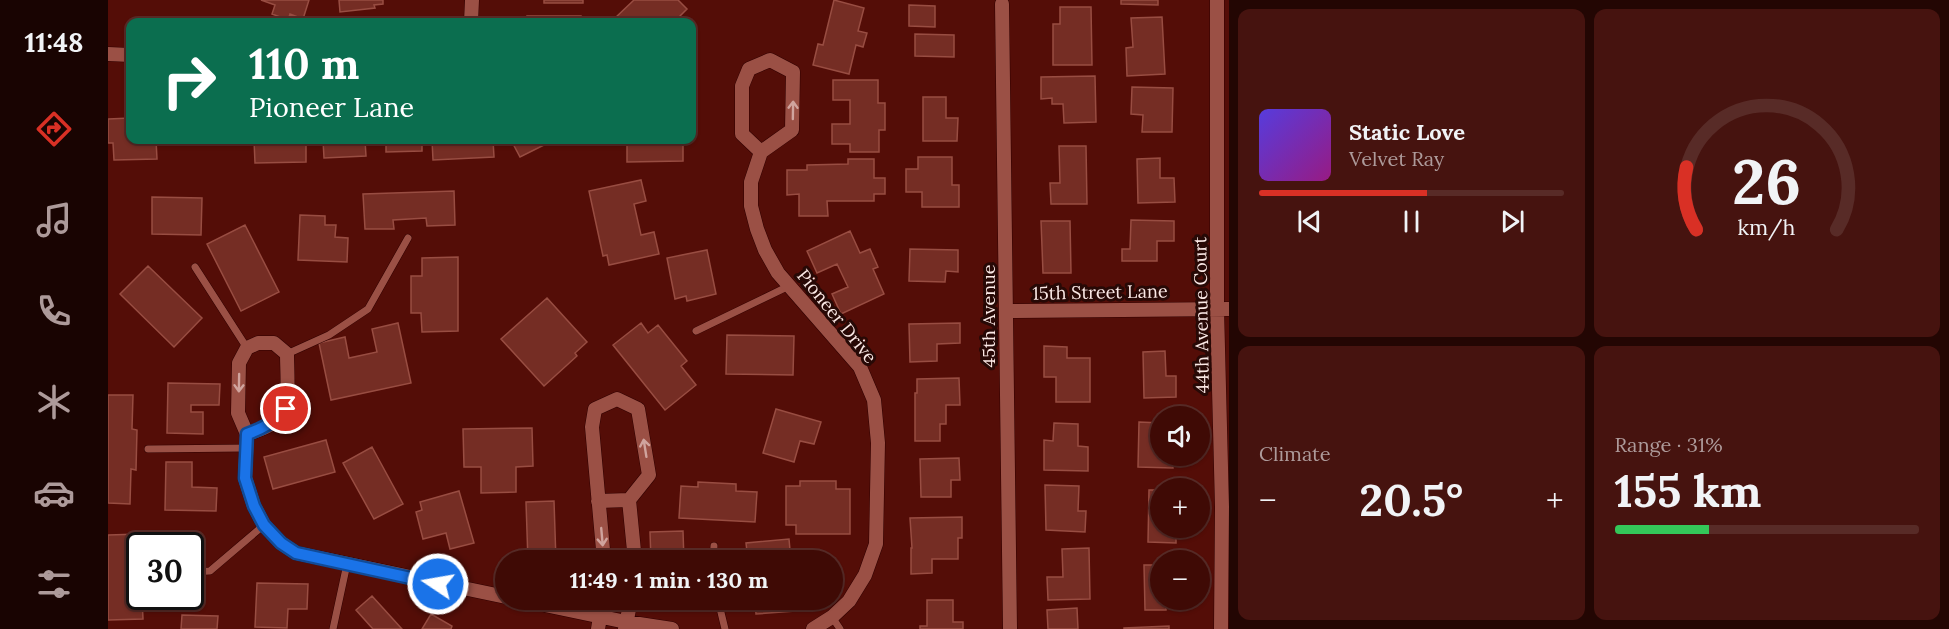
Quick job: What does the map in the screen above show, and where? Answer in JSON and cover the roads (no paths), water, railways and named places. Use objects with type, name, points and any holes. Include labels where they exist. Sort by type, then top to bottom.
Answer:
[{"type":"street","points":[[471,18],[472,0]]},
{"type":"street","name":"44th Avenue Court","points":[[1217,0],[1223,309],[1221,629]]},
{"type":"street","name":"45th Avenue","points":[[1002,4],[1010,629]]},
{"type":"street","points":[[108,54],[126,55]]},
{"type":"street","points":[[770,60],[794,72],[792,130],[761,152],[742,134],[742,86],[749,69],[770,60]]},
{"type":"street","name":"Pioneer Drive","points":[[761,152],[751,182],[751,206],[765,250],[778,273],[860,367],[874,400],[878,443],[876,544],[865,575],[849,601],[813,629]]},
{"type":"street","name":"15th Street Lane","points":[[1007,311],[1223,309]]},
{"type":"street","points":[[247,434],[265,428],[286,409],[287,354],[274,343],[258,343],[247,348],[239,363],[238,413],[247,434],[245,478],[254,506],[264,525],[281,543],[296,553],[495,595]]},
{"type":"street","points":[[603,550],[592,427],[595,409],[617,399],[638,410],[649,475],[629,500],[634,550]]},
{"type":"street","points":[[598,501],[629,500]]},
{"type":"street","points":[[556,610],[599,622],[672,629]]},
{"type":"street","points":[[626,625],[629,610]]},
{"type":"lane","points":[[287,354],[328,335],[368,309],[408,238]]},
{"type":"lane","points":[[195,267],[247,348]]},
{"type":"lane","points":[[696,331],[789,286]]},
{"type":"lane","points":[[148,449],[246,448]]},
{"type":"lane","points":[[204,571],[210,571],[264,525]]},
{"type":"lane","points":[[714,546],[714,550]]},
{"type":"lane","points":[[333,629],[346,564]]},
{"type":"lane","points":[[720,610],[725,629]]},
{"type":"lane","points":[[832,616],[840,629]]}]
